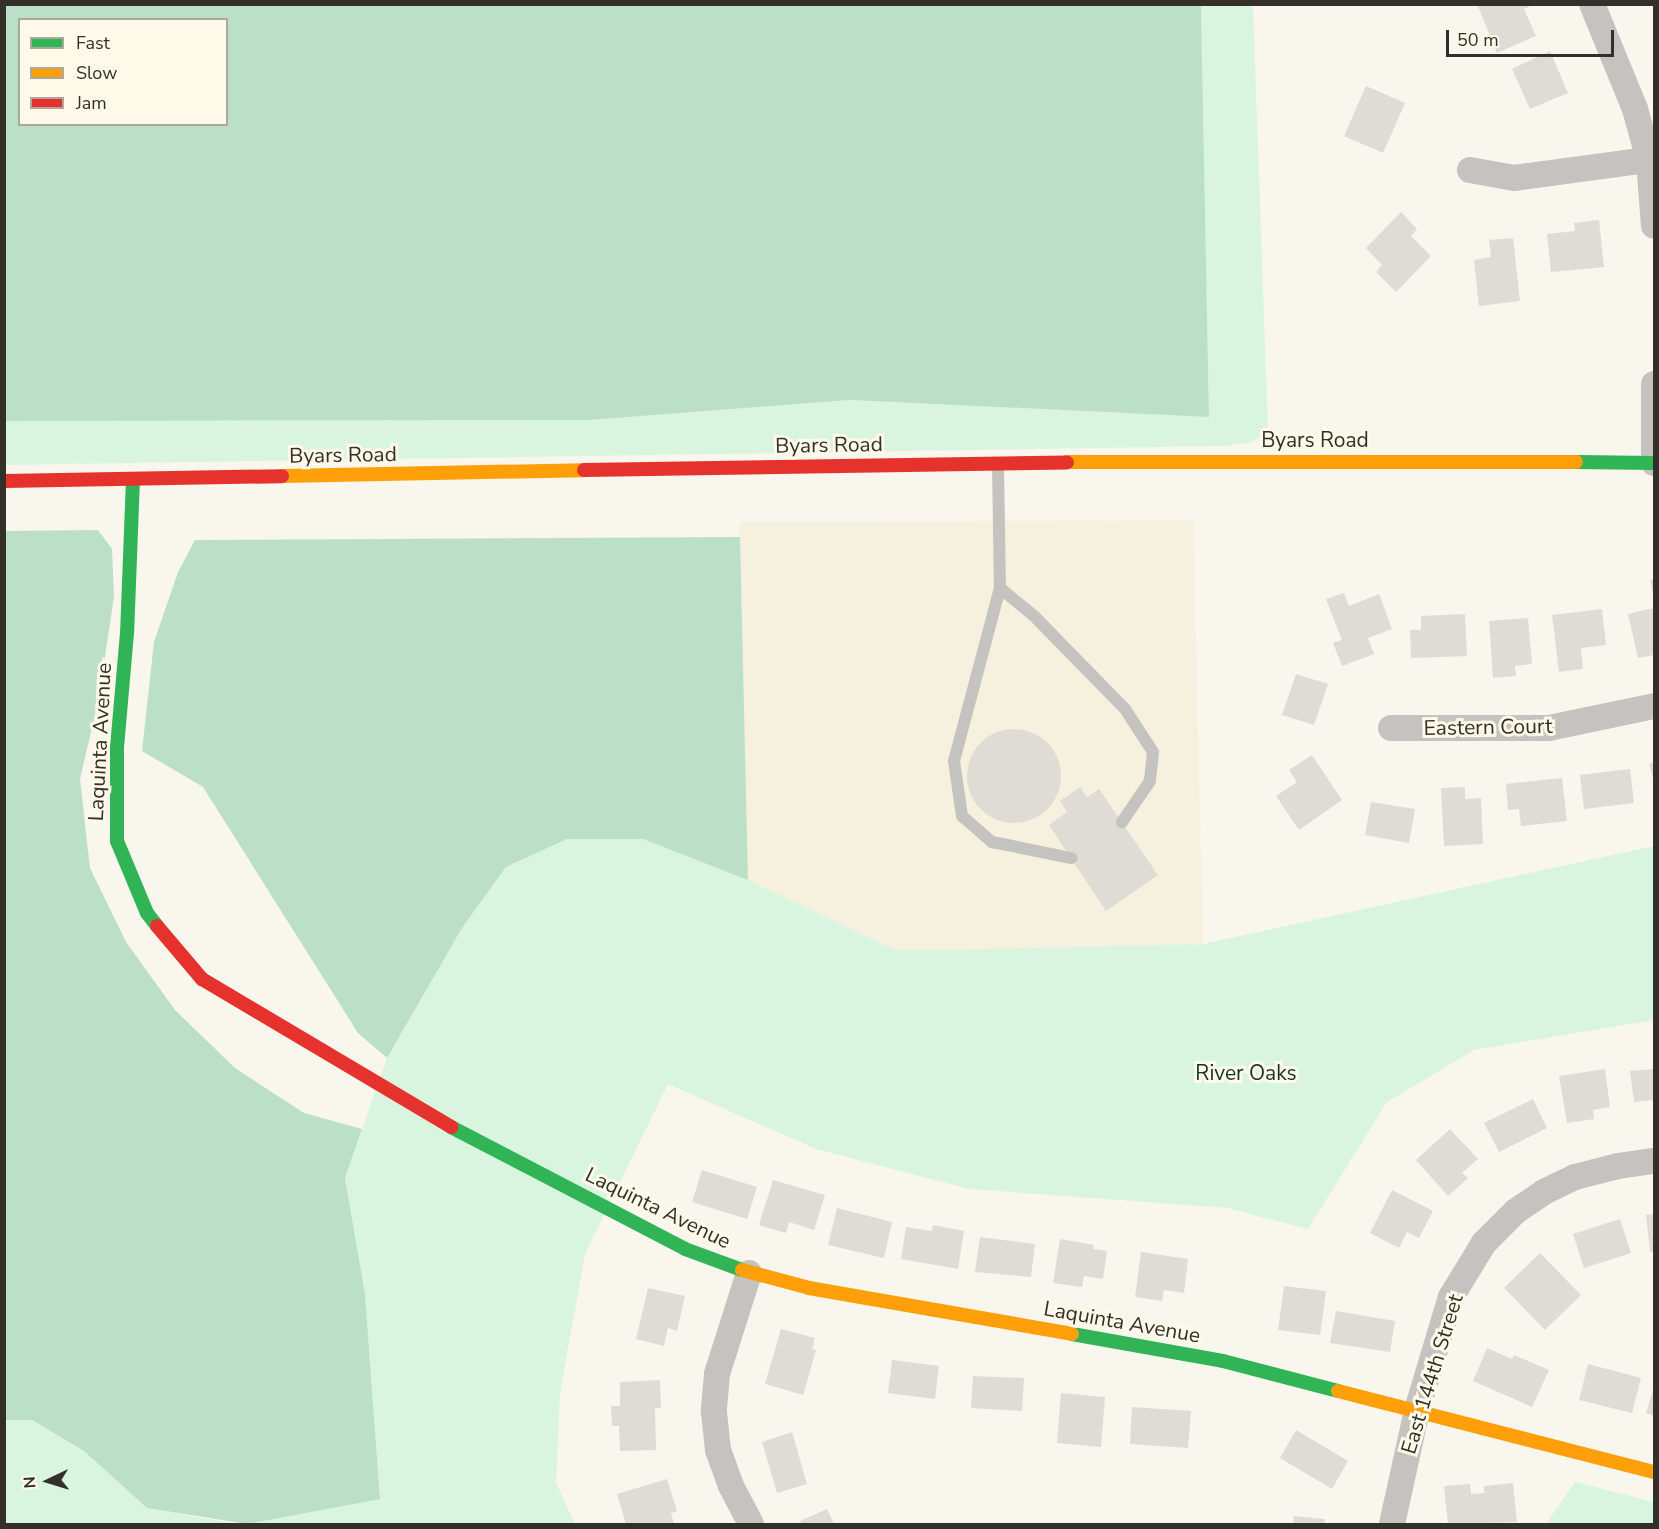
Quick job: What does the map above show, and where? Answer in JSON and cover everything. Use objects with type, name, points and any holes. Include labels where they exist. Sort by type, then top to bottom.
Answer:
[{"type":"street","points":[[1592,4],[1635,109],[1652,160],[1654,226]]},
{"type":"street","points":[[1470,170],[1514,178],[1652,160]]},
{"type":"street","points":[[1654,384],[1654,463]]},
{"type":"street","name":"Byars Road","points":[[4,481],[998,462],[1284,460],[1654,463]]},
{"type":"street","name":"Laquinta Avenue","points":[[133,479],[128,633],[117,747],[117,841],[147,914],[202,978],[435,1119],[685,1249],[749,1273],[809,1288],[1223,1361],[1654,1472]]},
{"type":"street","name":"Eastern Court","points":[[1391,728],[1549,728],[1654,706]]},
{"type":"street","name":"East 144th Street","points":[[1392,1524],[1418,1410],[1451,1297],[1484,1243],[1516,1211],[1544,1192],[1575,1177],[1618,1166],[1654,1161]]},
{"type":"street","points":[[749,1273],[717,1374],[714,1412],[718,1450],[731,1486],[751,1524]]},
{"type":"lane","points":[[998,462],[1000,588],[954,761],[962,816],[992,842],[1071,858]]},
{"type":"lane","points":[[1000,588],[1034,616],[1125,709],[1153,752],[1150,781],[1122,822]]},
{"type":"shaded area","points":[[1193,520],[1203,944],[897,951],[748,880],[739,522]]},
{"type":"green space","points":[[4,5],[1201,5],[1209,417],[850,400],[590,420],[5,421]]},
{"type":"green space","points":[[1201,5],[1253,5],[1268,431],[1253,442],[1225,446],[5,465],[4,421],[590,420],[850,400],[1209,417]]},
{"type":"green space","points":[[98,530],[112,549],[114,597],[98,702],[80,779],[90,868],[126,942],[175,1010],[235,1068],[304,1113],[362,1129],[345,1178],[365,1294],[380,1499],[247,1524],[147,1508],[84,1451],[32,1420],[5,1420],[4,531]]},
{"type":"green space","points":[[740,537],[748,880],[643,839],[567,839],[506,867],[462,928],[387,1058],[358,1033],[203,787],[142,751],[154,642],[178,572],[195,540]]},
{"type":"green space","name":"River Oaks","points":[[567,839],[643,839],[736,874],[897,951],[1203,944],[1654,846],[1654,1020],[1474,1050],[1387,1102],[1308,1229],[1227,1208],[969,1189],[816,1149],[668,1084],[585,1254],[560,1393],[556,1483],[575,1524],[247,1524],[380,1498],[365,1294],[345,1178],[387,1058],[462,928],[506,867]]},
{"type":"green space","points":[[4,1420],[32,1420],[84,1451],[147,1508],[237,1524],[5,1524]]},
{"type":"green space","points":[[1575,1482],[1654,1502],[1654,1524],[1546,1524]]},
{"type":"building","points":[[1477,4],[1535,4],[1524,9],[1536,36],[1497,53]]},
{"type":"building","points":[[1550,51],[1568,93],[1530,109],[1512,69]]},
{"type":"building","points":[[1366,86],[1405,103],[1383,153],[1344,136]]},
{"type":"building","points":[[1401,212],[1417,229],[1411,236],[1431,256],[1396,292],[1376,272],[1382,265],[1366,248]]},
{"type":"building","points":[[1599,220],[1604,267],[1551,272],[1547,234],[1575,231],[1574,223]]},
{"type":"building","points":[[1513,238],[1520,301],[1479,306],[1474,260],[1491,257],[1489,240]]},
{"type":"building","points":[[1654,579],[1654,595],[1653,595],[1650,580]]},
{"type":"building","points":[[1344,593],[1349,606],[1379,594],[1392,629],[1368,638],[1374,654],[1342,666],[1333,643],[1342,640],[1326,599]]},
{"type":"building","points":[[1654,608],[1654,655],[1638,658],[1628,614]]},
{"type":"building","points":[[1602,609],[1606,645],[1581,648],[1583,669],[1559,672],[1552,615]]},
{"type":"building","points":[[1465,614],[1467,656],[1411,658],[1410,630],[1421,630],[1421,616]]},
{"type":"building","points":[[1528,618],[1532,664],[1515,666],[1516,676],[1493,678],[1489,621]]},
{"type":"building","points":[[1296,674],[1328,684],[1314,725],[1282,715]]},
{"type":"building","points":[[1014,729],[1032,733],[1047,743],[1057,758],[1061,776],[1057,794],[1047,809],[1032,819],[1014,823],[996,819],[981,809],[971,794],[967,776],[971,758],[981,743],[996,733]]},
{"type":"building","points":[[1312,755],[1342,800],[1299,830],[1276,796],[1297,782],[1289,770]]},
{"type":"building","points":[[1654,762],[1654,781],[1649,764]]},
{"type":"building","points":[[1630,769],[1634,803],[1584,809],[1580,775]]},
{"type":"building","points":[[1562,778],[1567,821],[1521,826],[1519,809],[1508,810],[1506,784]]},
{"type":"building","points":[[1080,787],[1087,797],[1099,789],[1158,875],[1106,911],[1049,825],[1067,812],[1060,801]]},
{"type":"building","points":[[1465,787],[1465,799],[1481,798],[1483,844],[1444,846],[1441,788]]},
{"type":"building","points":[[1371,802],[1415,809],[1409,843],[1365,835]]},
{"type":"building","points":[[1605,1069],[1610,1107],[1593,1110],[1594,1119],[1567,1123],[1559,1076]]},
{"type":"building","points":[[1654,1069],[1654,1100],[1634,1102],[1630,1071]]},
{"type":"building","points":[[1533,1099],[1547,1128],[1499,1152],[1484,1123]]},
{"type":"building","points":[[1450,1129],[1478,1159],[1462,1173],[1468,1178],[1448,1196],[1416,1160]]},
{"type":"building","points":[[702,1170],[757,1187],[747,1219],[692,1202]]},
{"type":"building","points":[[773,1180],[825,1195],[814,1230],[789,1222],[786,1233],[759,1225]]},
{"type":"building","points":[[1392,1190],[1433,1211],[1419,1238],[1407,1232],[1399,1248],[1370,1233]]},
{"type":"building","points":[[837,1208],[892,1222],[884,1258],[828,1245]]},
{"type":"building","points":[[1654,1214],[1654,1251],[1650,1252],[1646,1215]]},
{"type":"building","points":[[1620,1219],[1631,1253],[1584,1268],[1573,1234]]},
{"type":"building","points":[[933,1225],[964,1231],[958,1269],[901,1259],[906,1227],[932,1231]]},
{"type":"building","points":[[980,1237],[1035,1244],[1031,1277],[975,1272]]},
{"type":"building","points":[[1060,1239],[1094,1245],[1093,1249],[1107,1251],[1103,1279],[1084,1276],[1082,1287],[1053,1283]]},
{"type":"building","points":[[1141,1252],[1188,1259],[1184,1293],[1164,1290],[1162,1301],[1135,1297]]},
{"type":"building","points":[[1540,1253],[1581,1295],[1545,1330],[1504,1288]]},
{"type":"building","points":[[1284,1286],[1326,1291],[1320,1335],[1278,1330]]},
{"type":"building","points":[[648,1288],[685,1296],[677,1331],[668,1328],[664,1346],[636,1339]]},
{"type":"building","points":[[1336,1311],[1395,1321],[1390,1352],[1330,1343]]},
{"type":"building","points":[[781,1329],[815,1338],[812,1349],[816,1350],[803,1395],[765,1384]]},
{"type":"building","points":[[1487,1348],[1512,1359],[1514,1355],[1549,1370],[1532,1407],[1473,1381]]},
{"type":"building","points":[[892,1360],[939,1366],[935,1399],[888,1393]]},
{"type":"building","points":[[1588,1364],[1641,1378],[1632,1413],[1579,1400]]},
{"type":"building","points":[[973,1376],[1024,1378],[1022,1411],[971,1408]]},
{"type":"building","points":[[660,1380],[661,1408],[655,1408],[656,1450],[620,1451],[619,1426],[612,1426],[611,1406],[620,1406],[620,1382]]},
{"type":"building","points":[[1654,1387],[1654,1416],[1646,1413]]},
{"type":"building","points":[[1061,1393],[1105,1397],[1101,1447],[1057,1443]]},
{"type":"building","points":[[1132,1407],[1191,1411],[1188,1448],[1130,1444]]},
{"type":"building","points":[[1296,1430],[1348,1461],[1332,1489],[1280,1458]]},
{"type":"building","points":[[792,1432],[807,1484],[777,1493],[762,1442]]},
{"type":"building","points":[[667,1479],[677,1511],[671,1513],[674,1524],[626,1524],[617,1494]]},
{"type":"building","points":[[1513,1483],[1517,1522],[1448,1524],[1444,1486],[1470,1484],[1471,1494],[1484,1493],[1484,1486]]},
{"type":"building","points":[[827,1509],[834,1524],[801,1524],[800,1521]]},
{"type":"building","points":[[1294,1516],[1325,1519],[1324,1524],[1293,1524]]},
{"type":"traffic: fast","points":[[1576,462],[1654,463]]},
{"type":"traffic: fast","points":[[133,479],[127,633],[117,747],[117,841],[147,913],[157,926]]},
{"type":"traffic: fast","points":[[451,1127],[685,1249],[742,1270]]},
{"type":"traffic: fast","points":[[1072,1334],[1223,1361],[1338,1391]]},
{"type":"traffic: slow","points":[[1067,462],[1576,462]]},
{"type":"traffic: slow","points":[[282,476],[584,470]]},
{"type":"traffic: slow","points":[[742,1270],[809,1288],[1072,1334]]},
{"type":"traffic: slow","points":[[1338,1391],[1654,1472]]},
{"type":"traffic: jam","points":[[584,470],[1067,462]]},
{"type":"traffic: jam","points":[[4,481],[282,476]]},
{"type":"traffic: jam","points":[[157,926],[202,979],[451,1127]]}]
